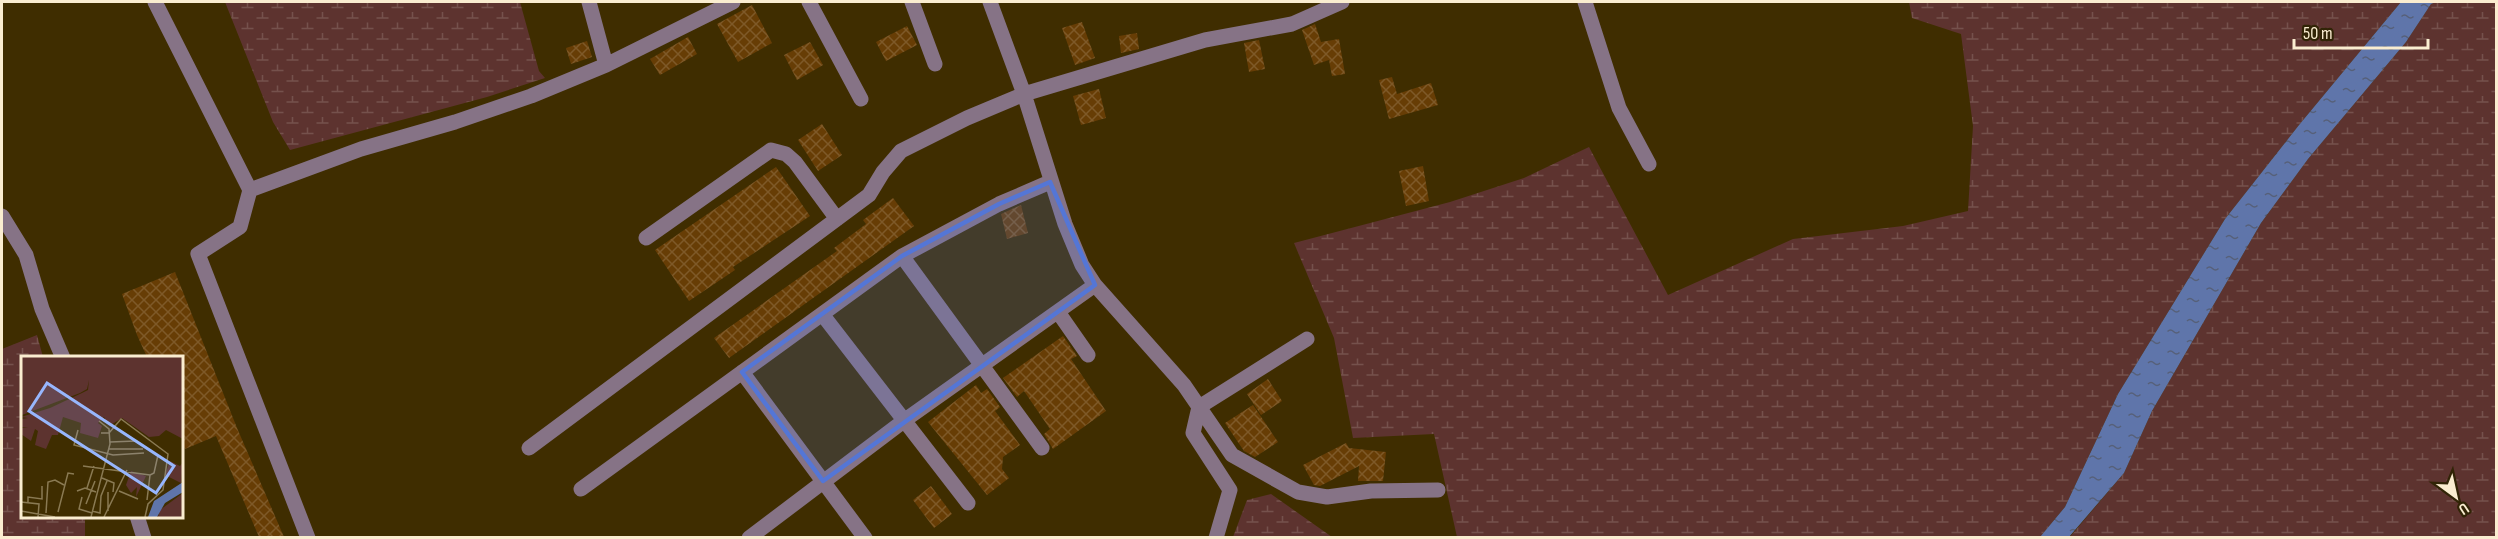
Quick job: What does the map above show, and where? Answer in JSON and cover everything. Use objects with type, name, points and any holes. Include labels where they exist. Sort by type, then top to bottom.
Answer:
[{"type":"street","points":[[155,2],[250,190],[240,227],[198,254],[308,537]]},
{"type":"street","points":[[589,2],[606,65]]},
{"type":"street","points":[[250,190],[362,149],[455,122],[531,96],[606,65],[733,2]]},
{"type":"street","points":[[809,2],[861,99]]},
{"type":"street","points":[[912,2],[935,64]]},
{"type":"street","points":[[990,2],[1024,94],[1050,182],[1082,265],[1095,285],[1167,363],[1232,455],[1298,492],[1327,497],[1371,491],[1438,490]]},
{"type":"street","points":[[529,448],[869,195],[883,172],[901,151],[967,118],[1024,94],[1205,40],[1292,24],[1342,2]]},
{"type":"street","points":[[1585,2],[1619,108],[1649,164]]},
{"type":"street","points":[[646,238],[771,150],[786,154],[795,162],[837,219]]},
{"type":"street","points":[[581,489],[902,256],[999,204],[1050,182]]},
{"type":"street","points":[[2,216],[26,255],[42,309],[63,356]]},
{"type":"street","points":[[902,256],[983,364],[1042,448]]},
{"type":"street","points":[[749,537],[905,420],[1095,285]]},
{"type":"street","points":[[1058,312],[1088,355]]},
{"type":"street","points":[[822,314],[968,503]]},
{"type":"street","points":[[1216,537],[1230,490],[1193,433],[1199,407],[1307,339]]},
{"type":"street","points":[[742,372],[865,537]]},
{"type":"street","points":[[138,518],[144,537]]},
{"type":"highlighted area","points":[[1050,182],[1095,285],[823,481],[742,372],[902,256],[999,204]]},
{"type":"green space","points":[[225,2],[520,2],[539,71],[545,78],[487,97],[290,150],[273,122]]},
{"type":"green space","points":[[1909,2],[2401,2],[2225,219],[2118,394],[2065,507],[2040,537],[1457,537],[1434,434],[1353,438],[1334,338],[1294,243],[1450,202],[1524,178],[1589,147],[1668,295],[1793,239],[1903,226],[1968,211],[1973,126],[1961,34],[1912,18]]},
{"type":"green space","points":[[2436,2],[2496,2],[2496,537],[2069,538],[2124,473],[2152,411],[2261,223],[2308,159],[2406,42],[2431,4]]},
{"type":"green space","points":[[37,335],[43,356],[21,356],[21,518],[85,518],[85,537],[2,537],[2,349]]},
{"type":"green space","points":[[1271,494],[1332,537],[1233,537],[1247,500]]},
{"type":"water","points":[[2401,2],[2436,2],[2431,4],[2406,42],[2308,159],[2261,223],[2152,411],[2124,473],[2069,537],[2040,537],[2065,507],[2118,394],[2225,219]]},
{"type":"building","points":[[752,5],[772,43],[738,62],[717,24]]},
{"type":"building","points":[[1082,22],[1095,58],[1075,65],[1062,28]]},
{"type":"building","points":[[1315,24],[1321,42],[1339,39],[1345,74],[1332,76],[1329,60],[1314,65],[1302,30]]},
{"type":"building","points":[[907,26],[917,45],[886,61],[876,42]]},
{"type":"building","points":[[1137,33],[1139,49],[1121,53],[1119,36]]},
{"type":"building","points":[[688,37],[697,54],[660,75],[650,59]]},
{"type":"building","points":[[1259,40],[1265,69],[1249,72],[1244,43]]},
{"type":"building","points":[[587,41],[592,57],[571,64],[566,48]]},
{"type":"building","points":[[810,42],[823,65],[797,80],[784,55]]},
{"type":"building","points":[[1392,77],[1397,94],[1431,83],[1438,105],[1389,119],[1379,80]]},
{"type":"building","points":[[1099,89],[1106,118],[1081,125],[1073,96]]},
{"type":"building","points":[[822,124],[842,155],[818,171],[798,140]]},
{"type":"building","points":[[1423,166],[1429,201],[1406,206],[1399,171]]},
{"type":"building","points":[[776,167],[810,216],[733,267],[735,270],[689,301],[655,250]]},
{"type":"building","points":[[893,198],[914,226],[729,358],[714,338],[837,251],[834,248],[866,224],[863,220]]},
{"type":"building","points":[[1021,205],[1028,233],[1007,239],[1001,214]]},
{"type":"building","points":[[175,272],[237,428],[284,537],[259,537],[216,436],[185,449],[183,444],[183,356],[147,356],[122,294]]},
{"type":"building","points":[[1063,336],[1077,356],[1071,359],[1106,411],[1053,449],[1044,434],[1050,429],[1024,391],[1017,397],[1003,378]]},
{"type":"building","points":[[1268,379],[1282,401],[1261,415],[1247,394]]},
{"type":"building","points":[[976,385],[981,393],[987,389],[1000,407],[995,411],[1020,445],[1003,457],[1002,469],[1009,478],[987,495],[928,422]]},
{"type":"building","points":[[1253,405],[1278,442],[1255,457],[1244,451],[1225,423]]},
{"type":"building","points":[[1346,443],[1349,448],[1386,452],[1383,481],[1358,481],[1359,466],[1320,486],[1314,485],[1303,465]]},
{"type":"building","points":[[931,486],[952,514],[934,528],[913,500]]}]
